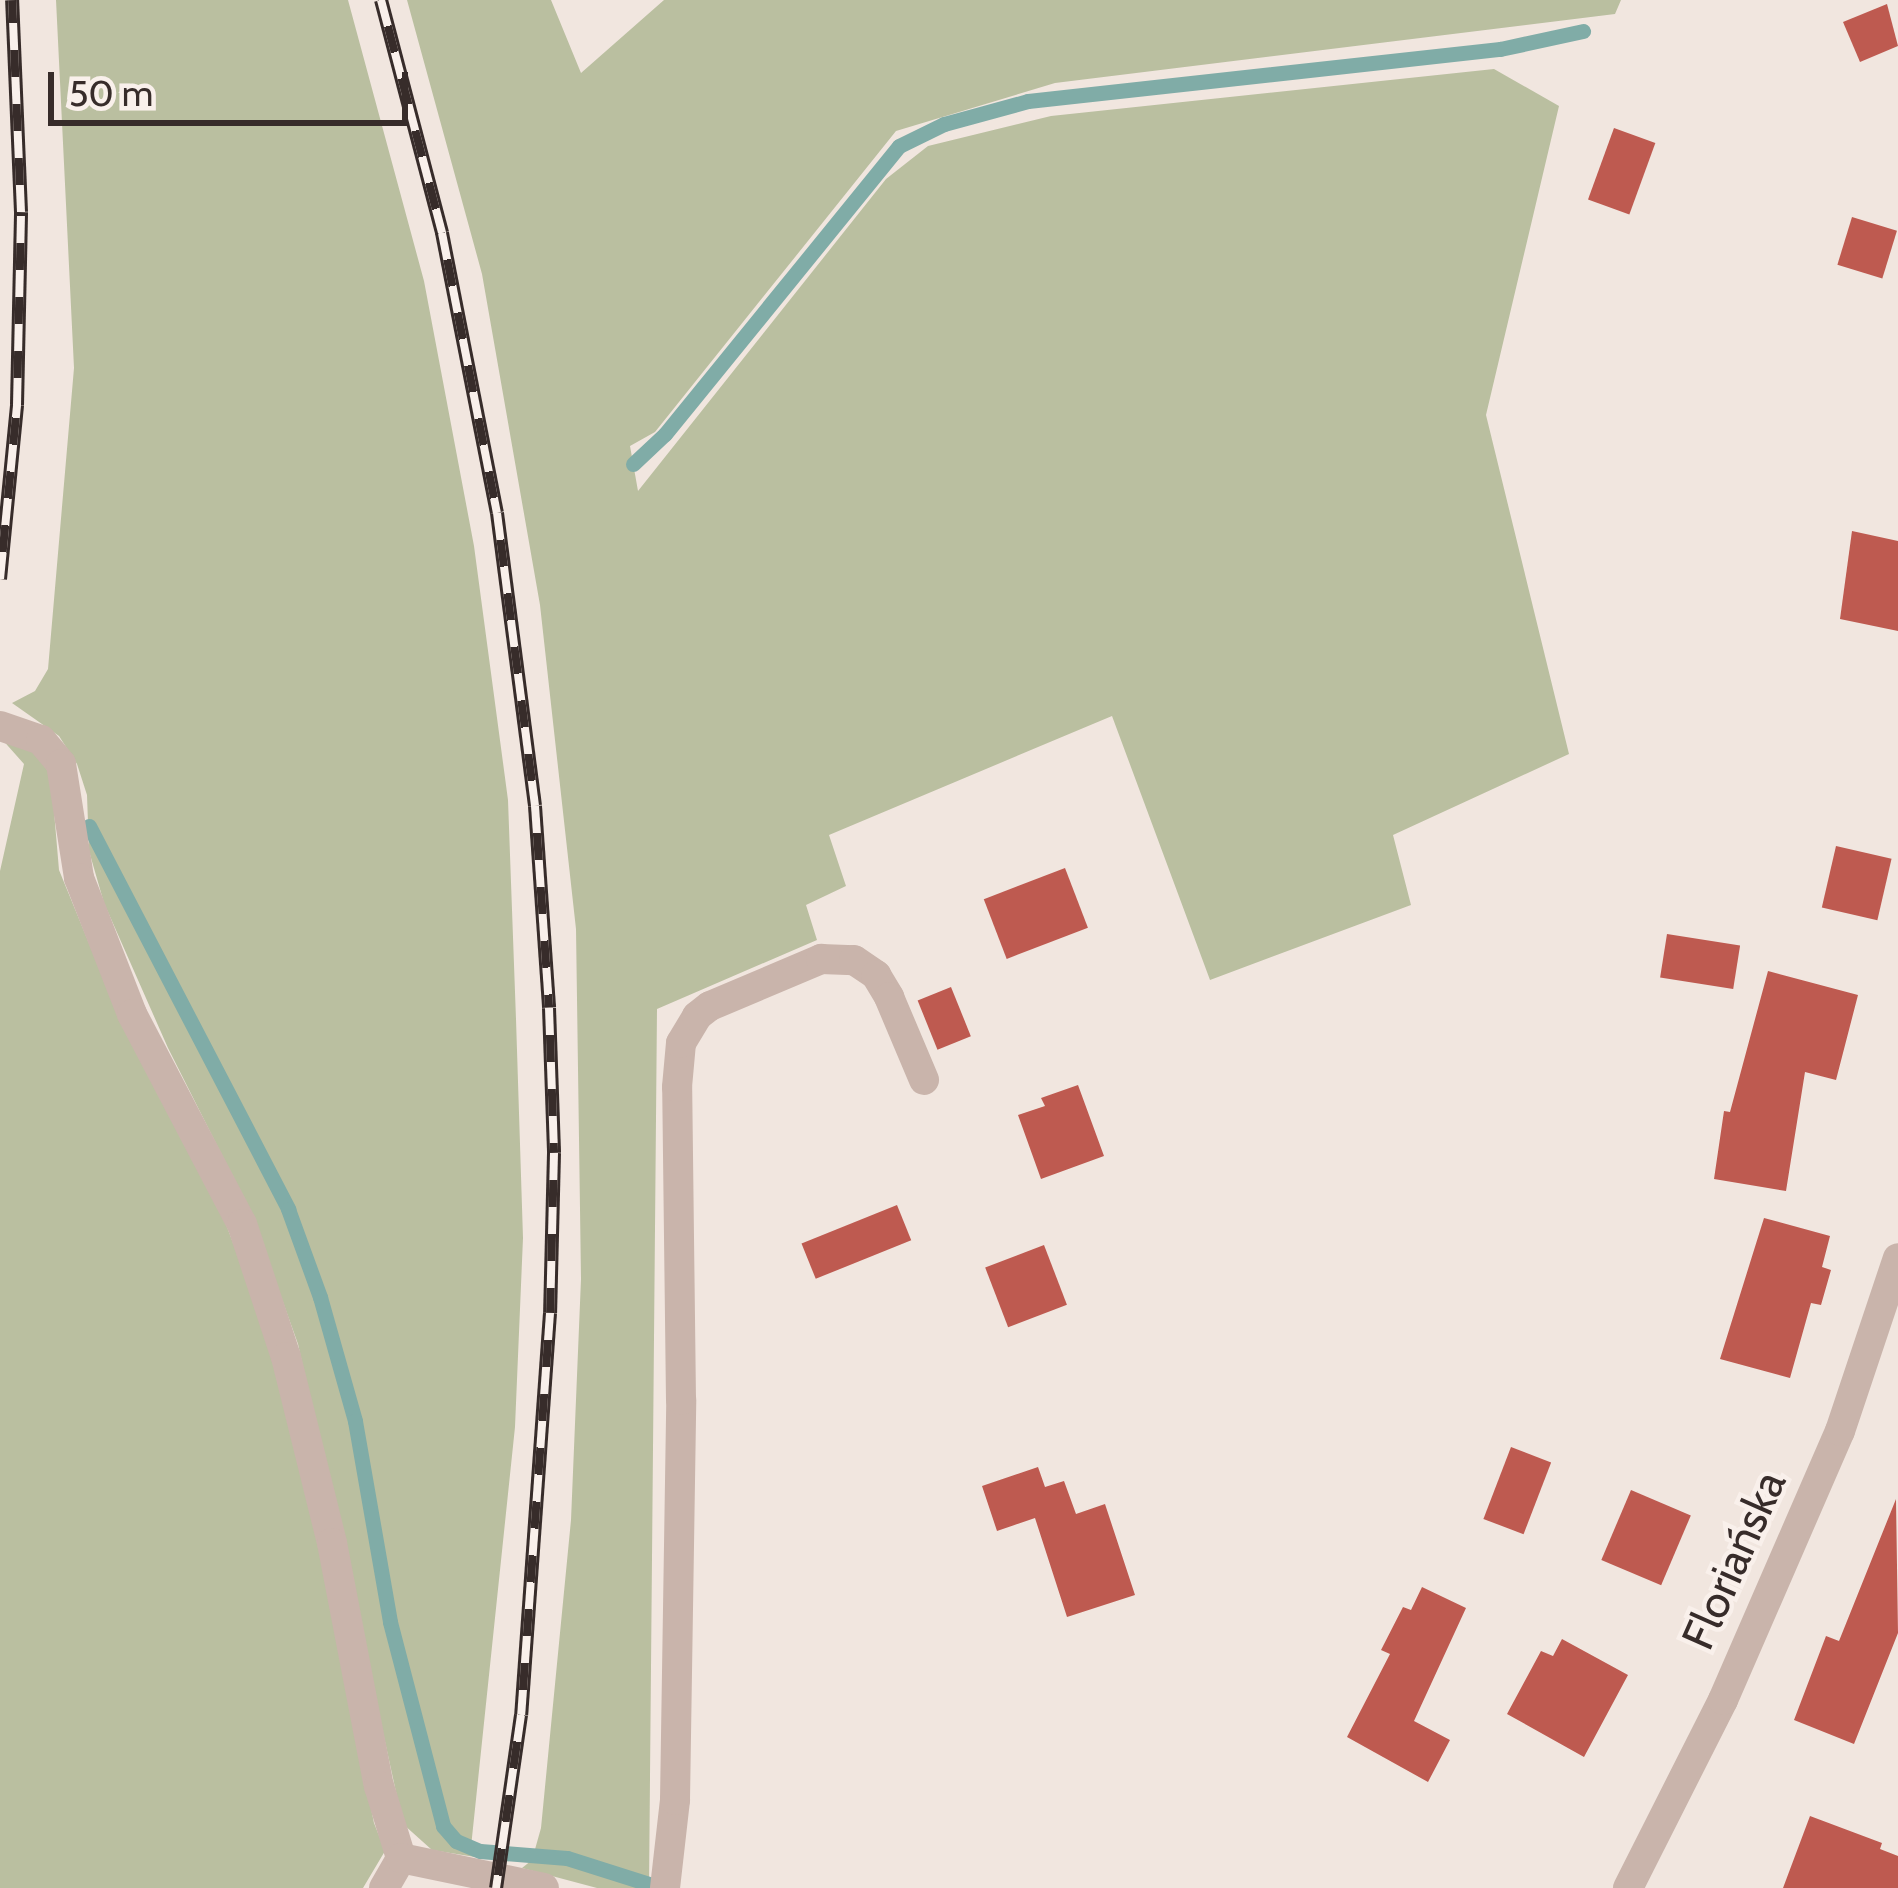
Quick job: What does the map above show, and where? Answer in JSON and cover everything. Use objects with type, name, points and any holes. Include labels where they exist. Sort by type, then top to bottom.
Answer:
[{"type":"street","points":[[0,726],[41,740],[62,764],[79,878],[132,1014],[242,1224],[297,1404],[332,1543],[379,1786],[400,1858],[384,1888]]},
{"type":"street","points":[[665,1888],[676,1730],[681,1043],[697,1016],[710,1006],[821,959],[854,960],[882,986],[924,1080]]},
{"type":"street","name":"Floriańska","points":[[1628,1888],[1723,1700],[1840,1431],[1898,1258]]},
{"type":"street","points":[[400,1858],[544,1888]]},
{"type":"green space","points":[[56,0],[348,0],[424,281],[474,546],[508,800],[516,1019],[523,1238],[515,1427],[471,1847],[475,1857],[432,1850],[403,1824],[298,1344],[251,1213],[168,1048],[104,903],[89,851],[87,795],[77,764],[59,736],[12,703],[35,691],[48,669],[74,368]]},
{"type":"green space","points":[[407,0],[551,0],[581,73],[664,0],[1621,0],[1615,14],[1055,83],[896,131],[655,432],[630,446],[638,491],[886,179],[928,146],[1051,116],[1494,69],[1559,106],[1486,415],[1569,754],[1393,835],[1411,905],[1210,980],[1112,716],[829,835],[846,886],[806,905],[817,940],[657,1009],[649,1888],[597,1888],[522,1868],[532,1860],[541,1828],[571,1520],[581,1279],[576,929],[540,605],[482,274]]},
{"type":"green space","points":[[0,737],[36,752],[51,776],[59,870],[120,1019],[221,1211],[252,1293],[297,1441],[374,1823],[385,1851],[363,1888],[0,1888],[0,871],[24,764]]},
{"type":"building","points":[[1887,4],[1898,46],[1860,62],[1843,22]]},
{"type":"building","points":[[1614,128],[1655,143],[1629,214],[1588,199]]},
{"type":"building","points":[[1852,217],[1897,231],[1882,279],[1837,265]]},
{"type":"building","points":[[1852,531],[1898,541],[1898,631],[1840,619]]},
{"type":"building","points":[[1836,846],[1892,859],[1877,920],[1822,907]]},
{"type":"building","points":[[1065,868],[1088,928],[1007,959],[984,899]]},
{"type":"building","points":[[1667,934],[1740,946],[1733,989],[1660,977]]},
{"type":"building","points":[[1768,971],[1858,995],[1836,1080],[1805,1072],[1786,1191],[1714,1179],[1724,1111],[1730,1112]]},
{"type":"building","points":[[951,987],[971,1036],[937,1050],[918,1000]]},
{"type":"building","points":[[1078,1085],[1104,1156],[1041,1179],[1018,1115],[1045,1106],[1041,1098]]},
{"type":"building","points":[[897,1205],[911,1240],[816,1279],[802,1244]]},
{"type":"building","points":[[1764,1218],[1830,1236],[1822,1267],[1831,1270],[1821,1305],[1811,1303],[1790,1378],[1720,1359]]},
{"type":"building","points":[[1044,1245],[1067,1305],[1008,1327],[985,1268]]},
{"type":"building","points":[[1511,1447],[1551,1462],[1524,1534],[1483,1519]]},
{"type":"building","points":[[1038,1467],[1045,1487],[1064,1481],[1076,1514],[1105,1504],[1135,1595],[1067,1617],[1035,1518],[997,1531],[982,1486]]},
{"type":"building","points":[[1631,1490],[1691,1515],[1661,1585],[1601,1560]]},
{"type":"building","points":[[1896,1499],[1898,1633],[1854,1744],[1794,1720],[1826,1636],[1839,1641]]},
{"type":"building","points":[[1422,1587],[1466,1608],[1414,1721],[1450,1740],[1428,1782],[1347,1737],[1390,1654],[1381,1650],[1403,1607],[1411,1610]]},
{"type":"building","points":[[1562,1639],[1628,1675],[1584,1757],[1507,1714],[1541,1651],[1553,1656]]},
{"type":"building","points":[[1810,1816],[1882,1843],[1880,1849],[1898,1856],[1898,1888],[1783,1888]]},
{"type":"waterway","points":[[633,464],[665,434],[899,146],[944,124],[1028,101],[1500,49],[1583,31]]},
{"type":"waterway","points":[[89,826],[288,1209],[320,1297],[355,1421],[390,1622],[443,1826],[456,1841],[480,1851],[567,1858],[652,1885]]},
{"type":"railway","points":[[0,579],[17,405],[21,212],[12,0]]},
{"type":"railway","points":[[381,0],[442,233],[497,513],[535,806],[549,1008],[554,1153],[550,1313],[521,1715],[496,1888]]}]
